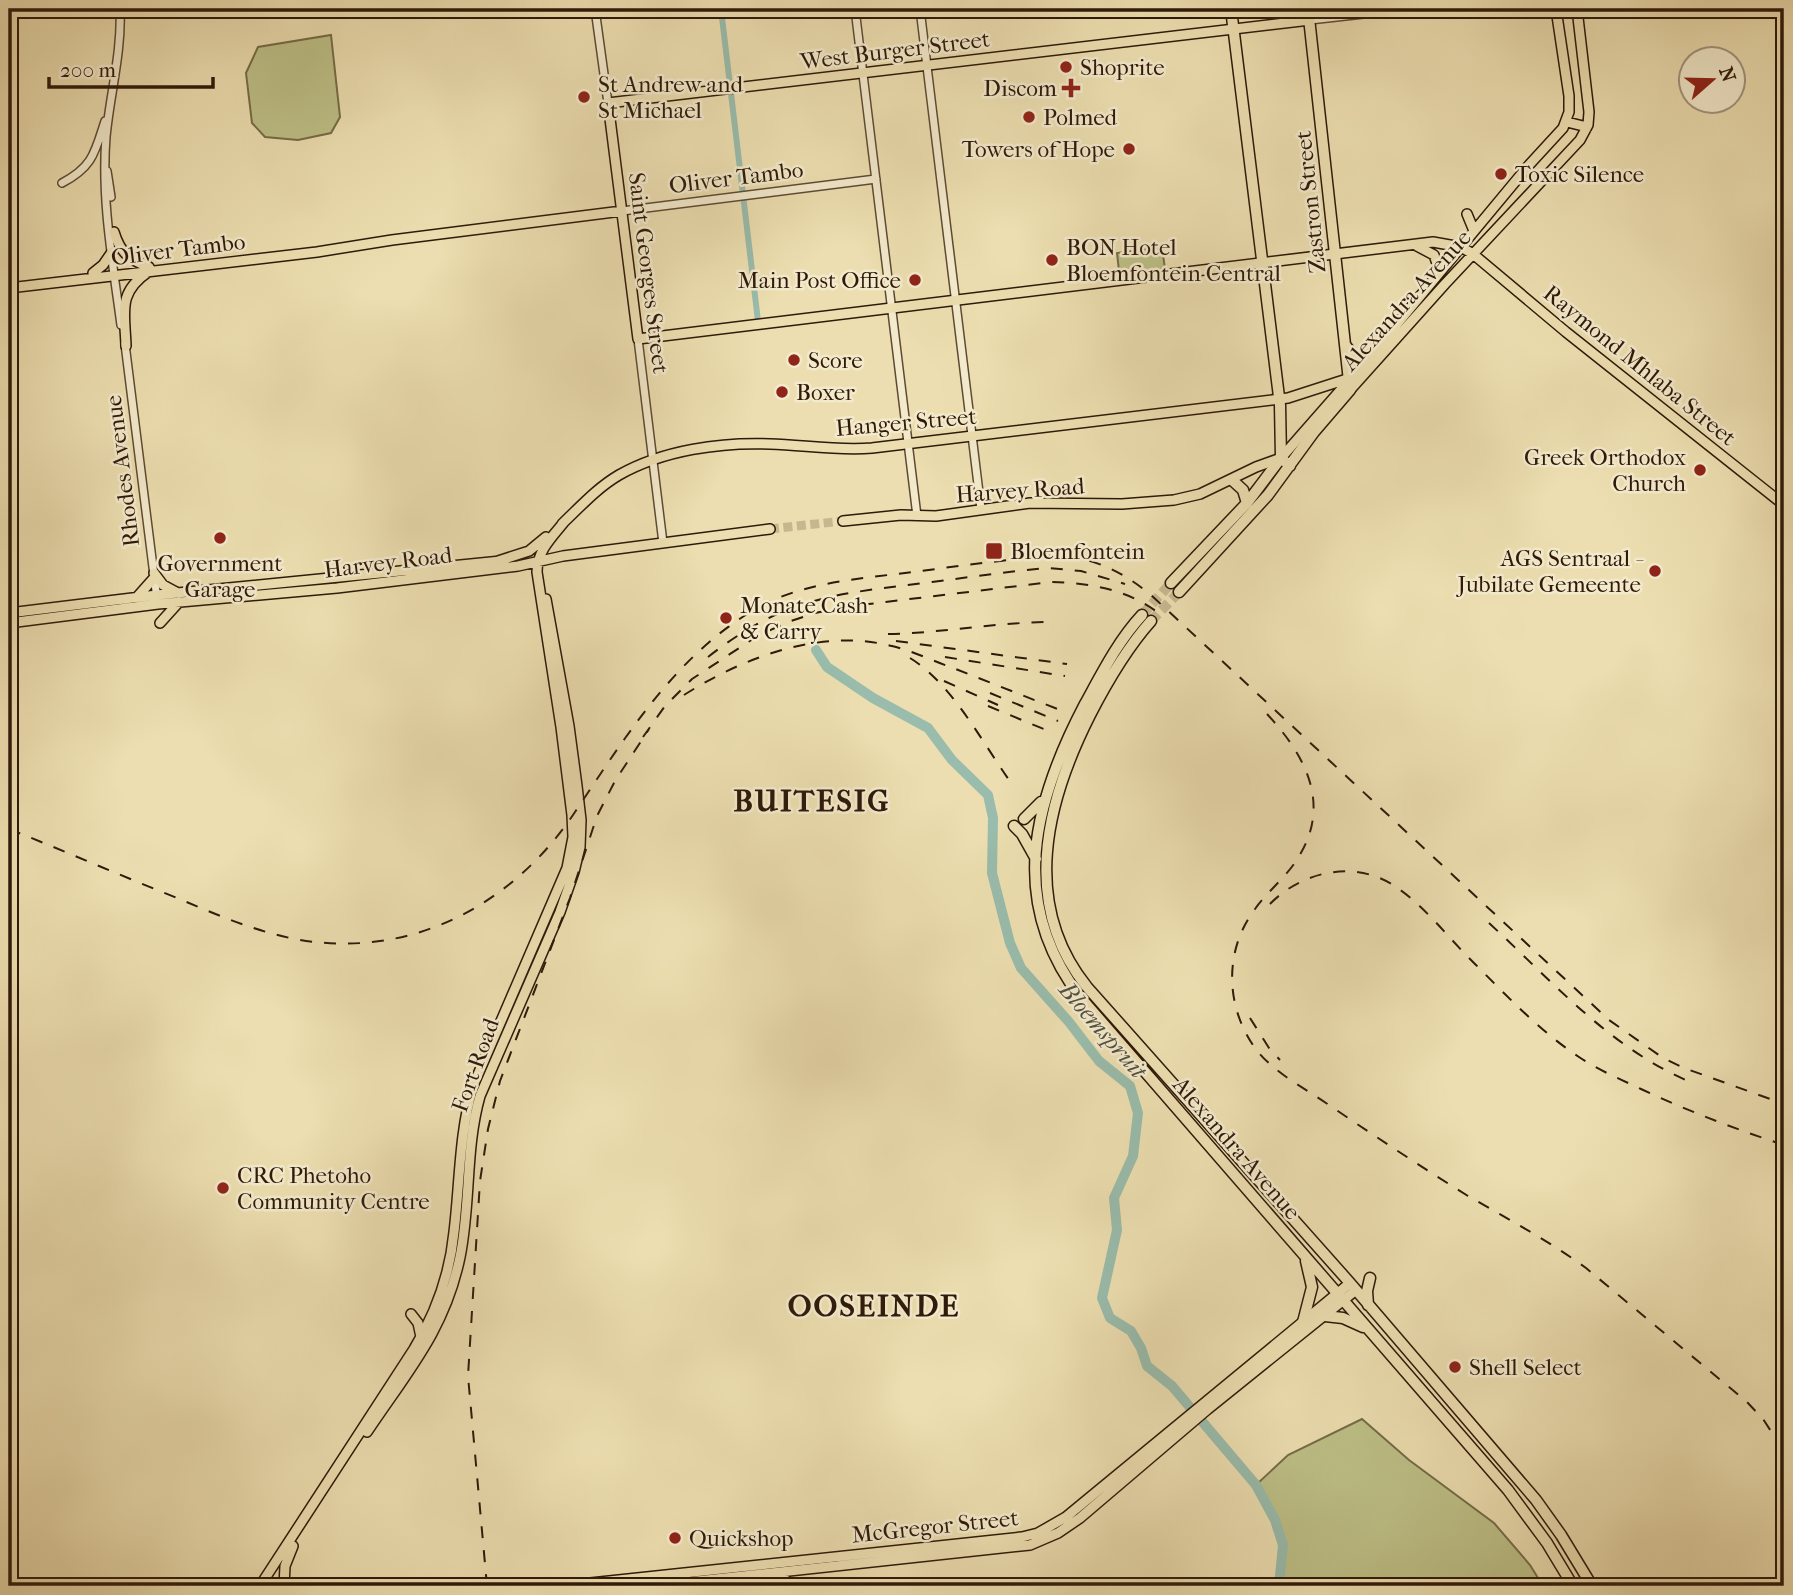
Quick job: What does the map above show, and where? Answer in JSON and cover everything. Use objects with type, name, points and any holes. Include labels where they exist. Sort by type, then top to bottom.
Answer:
[{"type":"highway","points":[[1231,9],[1279,398],[1281,458],[1290,466]]},
{"type":"highway","name":"Zastron Street","points":[[1308,9],[1350,390]]},
{"type":"highway","points":[[1346,346],[1352,354],[1367,360]]},
{"type":"highway","name":"Alexandra Avenue","points":[[1179,592],[1268,495],[1314,432],[1350,390]]},
{"type":"highway","name":"Alexandra Avenue","points":[[1171,583],[1247,503],[1281,458]]},
{"type":"highway","points":[[1232,480],[1243,490],[1247,503]]},
{"type":"highway","name":"Alexandra Avenue","points":[[1572,1585],[1527,1515],[1081,998],[1049,948],[1038,900],[1036,859],[1038,825],[1046,793],[1072,728],[1094,687],[1120,643],[1146,618],[1098,699],[1077,741],[1059,786],[1051,819],[1047,887],[1053,923],[1066,958],[1087,987],[1451,1398],[1536,1500],[1592,1586]]},
{"type":"highway","points":[[1024,819],[1035,810],[1046,793]]},
{"type":"highway","points":[[1014,827],[1022,834],[1036,859]]},
{"type":"highway","points":[[1303,1322],[1312,1287],[1304,1256]]},
{"type":"highway","points":[[1368,1305],[1370,1278]]},
{"type":"highway","points":[[1325,1316],[1352,1321],[1377,1338]]},
{"type":"highway","points":[[1572,1585],[1585,1573]]},
{"type":"main road","points":[[1556,9],[1569,96],[1567,122],[1587,127],[1589,112],[1577,9]]},
{"type":"main road","name":"West Burger Street","points":[[608,103],[1310,20]]},
{"type":"main road","name":"Saint Georges Street","points":[[608,103],[638,339]]},
{"type":"main road","name":"Alexandra Avenue","points":[[1281,458],[1567,122]]},
{"type":"main road","name":"Alexandra Avenue","points":[[1350,390],[1580,140],[1587,127]]},
{"type":"main road","name":"Oliver Tambo","points":[[9,286],[229,260],[354,241],[392,240],[622,211]]},
{"type":"main road","points":[[1466,214],[1474,231]]},
{"type":"main road","points":[[114,232],[122,251],[149,269],[134,282],[127,294],[126,346]]},
{"type":"main road","points":[[638,339],[1433,242],[1461,247]]},
{"type":"main road","points":[[1412,245],[1434,255],[1440,272]]},
{"type":"main road","name":"Raymond Mhlaba Street","points":[[1461,247],[1784,505]]},
{"type":"main road","points":[[93,273],[112,252]]},
{"type":"main road","name":"Oliver Tambo","points":[[9,286],[93,273],[116,273]]},
{"type":"main road","name":"Hanger Street","points":[[495,562],[533,548],[620,475],[652,461],[710,447],[744,443],[839,449],[908,444],[1301,395],[1350,378]]},
{"type":"main road","name":"Harvey Road","points":[[843,521],[936,516],[1046,503],[1139,503],[1200,494],[1281,458]]},
{"type":"main road","points":[[539,569],[544,547],[565,521]]},
{"type":"main road","name":"Harvey Road","points":[[9,623],[157,599],[518,566],[539,569],[563,556],[770,529]]},
{"type":"main road","points":[[495,562],[539,569]]},
{"type":"main road","name":"Harvey Road","points":[[337,583],[495,562]]},
{"type":"main road","points":[[518,566],[539,569]]},
{"type":"main road","name":"Fort Road","points":[[260,1586],[421,1337],[440,1296],[451,1254],[465,1119],[562,885],[571,854],[573,837],[561,727],[539,569]]},
{"type":"main road","points":[[136,597],[154,576],[179,598],[160,624]]},
{"type":"main road","name":"Harvey Road","points":[[9,613],[136,597],[157,599]]},
{"type":"main road","name":"Fort Road","points":[[267,1586],[425,1349],[442,1316],[460,1254],[473,1127],[482,1076]]},
{"type":"main road","name":"McGregor Street","points":[[562,1586],[1030,1535],[1060,1523],[1186,1422],[1303,1322],[1353,1287]]},
{"type":"main road","name":"McGregor Street","points":[[1205,1406],[1325,1316],[1340,1297]]},
{"type":"main road","points":[[411,1314],[418,1323],[421,1337]]},
{"type":"main road","name":"McGregor Street","points":[[650,1586],[957,1554],[1015,1547],[1043,1540],[1080,1518],[1186,1422]]},
{"type":"main road","points":[[284,1586],[285,1566],[293,1546]]},
{"type":"main road","points":[[765,1586],[789,1571]]},
{"type":"main road","points":[[713,1580],[728,1586]]},
{"type":"street","points":[[116,273],[104,179],[106,137],[119,47],[120,9]]},
{"type":"street","name":"Saint Georges Street","points":[[595,9],[608,103]]},
{"type":"street","points":[[855,9],[917,516]]},
{"type":"street","points":[[920,9],[981,509]]},
{"type":"street","name":"West Burger Street","points":[[1310,20],[1408,9]]},
{"type":"street","points":[[62,183],[82,172],[92,159],[111,99]]},
{"type":"street","points":[[106,168],[116,273]]},
{"type":"street","name":"Oliver Tambo","points":[[622,211],[876,179]]},
{"type":"street","name":"Rhodes Avenue","points":[[116,273],[157,599]]},
{"type":"street","name":"Saint Georges Street","points":[[638,339],[663,543]]},
{"type":"green space","points":[[331,35],[340,117],[331,133],[298,140],[265,137],[252,123],[246,73],[258,47]]},
{"type":"green space","points":[[1162,247],[1165,269],[1123,274],[1119,271],[1117,253]]},
{"type":"green space","points":[[1362,1419],[1409,1460],[1494,1523],[1530,1565],[1543,1586],[1279,1586],[1281,1545],[1275,1522],[1256,1485],[1288,1455]]},
{"type":"waterway","name":"Bloemspruit","points":[[721,9],[758,321]]},
{"type":"waterway","name":"Bloemspruit","points":[[816,650],[827,667],[873,698],[928,728],[952,760],[988,795],[993,818],[992,873],[1010,943],[1021,968],[1099,1061],[1130,1086],[1138,1113],[1133,1156],[1114,1198],[1117,1230],[1102,1298],[1110,1318],[1131,1331],[1147,1366],[1172,1386],[1256,1485],[1275,1520],[1283,1545],[1279,1586]]},
{"type":"tunnel","points":[[770,529],[843,521]]},
{"type":"tunnel","points":[[1142,615],[1171,583]]},
{"type":"tunnel","points":[[1151,621],[1179,592]]},
{"type":"railway","points":[[9,829],[222,917],[276,935],[333,943],[375,942],[415,934],[452,920],[488,900],[520,875],[549,846],[634,726],[678,672],[730,626],[759,607],[793,592],[849,580],[1043,556],[1073,557],[1114,570],[1151,595],[1609,1020],[1663,1058],[1784,1104]]},
{"type":"railway","points":[[708,657],[763,621],[788,610],[814,601],[868,590],[1049,568],[1081,571],[1125,584]]},
{"type":"railway","points":[[643,737],[665,706],[692,679],[759,635],[815,613],[844,607],[1051,582],[1107,589],[1133,598],[1157,612]]},
{"type":"railway","points":[[888,634],[1052,622]]},
{"type":"railway","points":[[684,695],[757,658],[811,644],[865,641],[908,651],[1063,711]]},
{"type":"railway","points":[[896,641],[1067,664]]},
{"type":"railway","points":[[945,657],[1065,676]]},
{"type":"railway","points":[[910,658],[925,669],[952,697],[1009,780]]},
{"type":"railway","points":[[944,681],[998,705]]},
{"type":"railway","points":[[990,693],[1058,721]]},
{"type":"railway","points":[[988,706],[1051,732]]},
{"type":"railway","points":[[1267,714],[1303,764],[1310,783],[1313,821],[1307,841],[1296,861],[1245,925],[1233,960],[1232,978],[1238,1014],[1255,1048],[1270,1064],[1297,1084],[1450,1185],[1543,1239],[1586,1268],[1747,1402],[1763,1419],[1784,1451]]},
{"type":"railway","points":[[487,1586],[468,1376],[480,1181],[488,1129],[500,1081],[570,898],[597,816],[615,781],[649,729]]},
{"type":"railway","points":[[1270,904],[1298,883],[1313,877],[1347,871],[1380,878],[1418,904],[1525,1014],[1579,1057],[1676,1105],[1784,1145]]},
{"type":"railway","points":[[1489,923],[1582,1011],[1607,1031],[1659,1067],[1688,1081]]},
{"type":"railway","points":[[1250,1018],[1280,1060]]},
{"type":"place","name":"Shoprite","points":[[1066,67]]},
{"type":"place","name":"Discom","points":[[1071,88]]},
{"type":"place","name":"St Andrew and St Michael","points":[[584,97]]},
{"type":"place","name":"Polmed","points":[[1029,117]]},
{"type":"place","name":"Towers of Hope","points":[[1129,149]]},
{"type":"place","name":"Toxic Silence","points":[[1501,174]]},
{"type":"place","name":"BON Hotel Bloemfontein Central","points":[[1052,260]]},
{"type":"place","name":"Main Post Office","points":[[915,280]]},
{"type":"place","name":"Score","points":[[794,360]]},
{"type":"place","name":"Boxer","points":[[782,392]]},
{"type":"place","name":"Greek Orthodox Church","points":[[1700,470]]},
{"type":"place","name":"Government Garage","points":[[220,538]]},
{"type":"place","name":"Bloemfontein","points":[[994,551]]},
{"type":"place","name":"AGS Sentraal - Jubilate Gemeente","points":[[1655,571]]},
{"type":"place","name":"Monate Cash & Carry","points":[[726,618]]},
{"type":"place","name":"CRC Phetoho Community Centre","points":[[223,1188]]},
{"type":"place","name":"Shell Select","points":[[1455,1367]]},
{"type":"place","name":"Quickshop","points":[[675,1538]]},
{"type":"district","name":"BUITESIG","points":[[812,801]]},
{"type":"district","name":"OOSEINDE","points":[[874,1306]]}]
